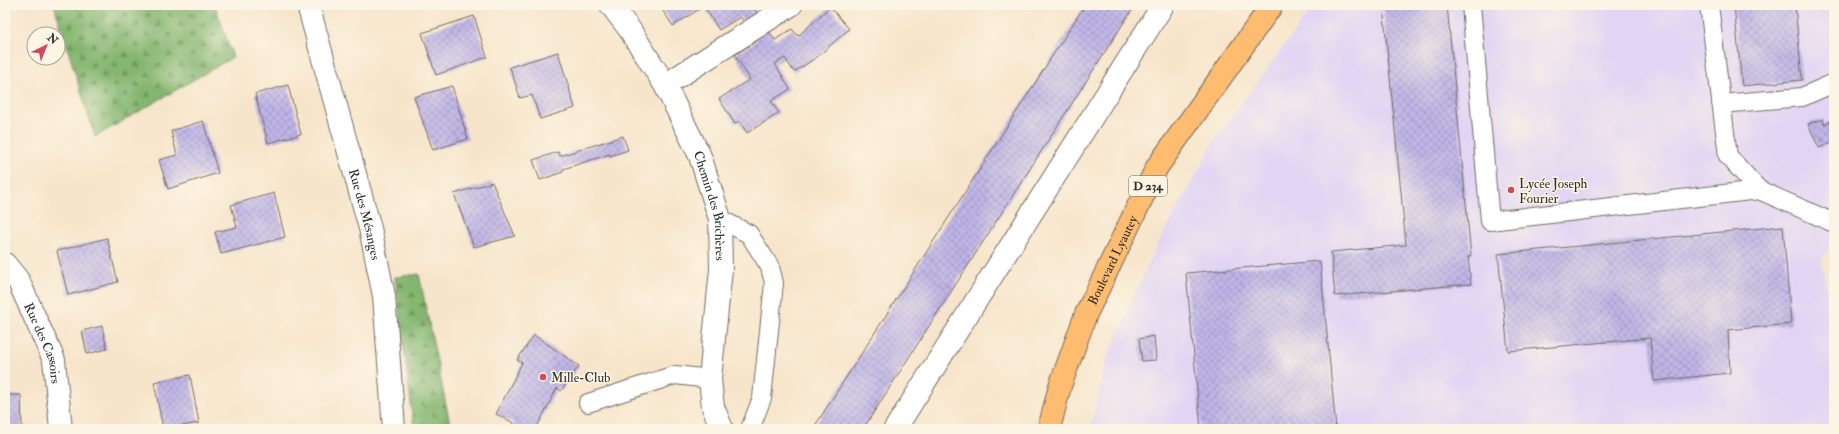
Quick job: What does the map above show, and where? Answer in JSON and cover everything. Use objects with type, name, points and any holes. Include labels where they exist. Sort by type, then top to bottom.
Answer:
[{"type":"main road","name":"Boulevard Lyautey","points":[[1049,429],[1060,386],[1086,314],[1158,167],[1272,5]]},
{"type":"street","name":"Rue des Mésanges","points":[[308,5],[370,228],[384,296],[394,429]]},
{"type":"street","name":"Chemin des Brichères","points":[[611,5],[630,30],[665,86],[700,156],[720,219],[720,269],[710,379],[713,407],[722,429]]},
{"type":"street","points":[[665,86],[791,5]]},
{"type":"street","points":[[895,429],[1163,5]]},
{"type":"street","name":"Rue des Cassoirs","points":[[5,264],[18,280],[54,360],[61,429]]},
{"type":"lane","points":[[1472,5],[1490,221],[1759,190]]},
{"type":"lane","points":[[1709,5],[1728,156],[1759,190],[1834,223]]},
{"type":"lane","points":[[1721,104],[1802,97],[1834,83]]},
{"type":"lane","points":[[720,219],[749,234],[770,267],[774,283],[762,398],[750,429]]},
{"type":"lane","points":[[588,403],[675,375],[710,379]]},
{"type":"shaded area","name":"Lycée Joseph Fourier","points":[[1314,5],[1834,5],[1834,241],[1822,260],[1834,340],[1834,429],[1090,429],[1106,361],[1155,249],[1216,138]]},
{"type":"green space","points":[[54,5],[215,5],[233,57],[95,137],[66,44],[66,26],[61,26]]},
{"type":"green space","points":[[419,274],[451,429],[414,429],[395,277]]},
{"type":"building","points":[[659,5],[752,5],[758,14],[744,22],[740,17],[719,30],[704,6],[673,26]]},
{"type":"building","points":[[1085,5],[1135,5],[863,429],[813,429]]},
{"type":"building","points":[[1383,5],[1447,5],[1471,256],[1468,257],[1471,284],[1335,296],[1331,252],[1406,245]]},
{"type":"building","points":[[1734,5],[1795,5],[1802,80],[1742,86]]},
{"type":"building","points":[[830,7],[849,29],[817,57],[794,72],[785,58],[775,64],[790,89],[771,101],[779,113],[747,133],[739,121],[735,124],[719,99],[750,79],[735,55],[756,41],[752,35],[766,27],[775,40],[792,29],[798,36]]},
{"type":"building","points":[[474,16],[487,57],[436,75],[422,33]]},
{"type":"building","points":[[558,52],[575,108],[540,119],[532,95],[520,98],[510,67]]},
{"type":"building","points":[[288,85],[301,134],[268,143],[255,94]]},
{"type":"building","points":[[452,86],[468,139],[433,150],[414,97]]},
{"type":"building","points":[[1823,119],[1824,124],[1834,120],[1834,141],[1819,148],[1808,124]]},
{"type":"building","points":[[203,121],[218,173],[168,189],[159,160],[177,155],[171,131]]},
{"type":"building","points":[[623,136],[628,150],[610,156],[610,154],[563,169],[563,172],[540,180],[533,160],[558,152],[560,156]]},
{"type":"building","points":[[492,182],[515,236],[474,247],[454,194]]},
{"type":"building","points":[[274,193],[285,237],[221,254],[215,232],[237,227],[231,205]]},
{"type":"building","points":[[1783,226],[1791,324],[1728,330],[1730,373],[1654,381],[1650,338],[1508,351],[1498,254]]},
{"type":"building","points":[[107,238],[118,282],[68,295],[57,251]]},
{"type":"building","points":[[1320,261],[1336,429],[1201,429],[1186,273]]},
{"type":"building","points":[[102,326],[107,349],[87,354],[82,331]]},
{"type":"building","name":"Mille-Club","points":[[534,335],[579,366],[561,391],[557,388],[536,429],[511,429],[514,423],[496,414],[522,363],[517,360]]},
{"type":"building","points":[[1154,336],[1156,360],[1142,361],[1139,339]]},
{"type":"building","points":[[190,375],[199,423],[163,429],[154,382]]},
{"type":"building","points":[[5,395],[21,395],[22,429],[5,429]]},
{"type":"place","name":"Lycée Joseph Fourier","points":[[1511,190]]},
{"type":"place","name":"Mille-Club","points":[[543,377]]}]
